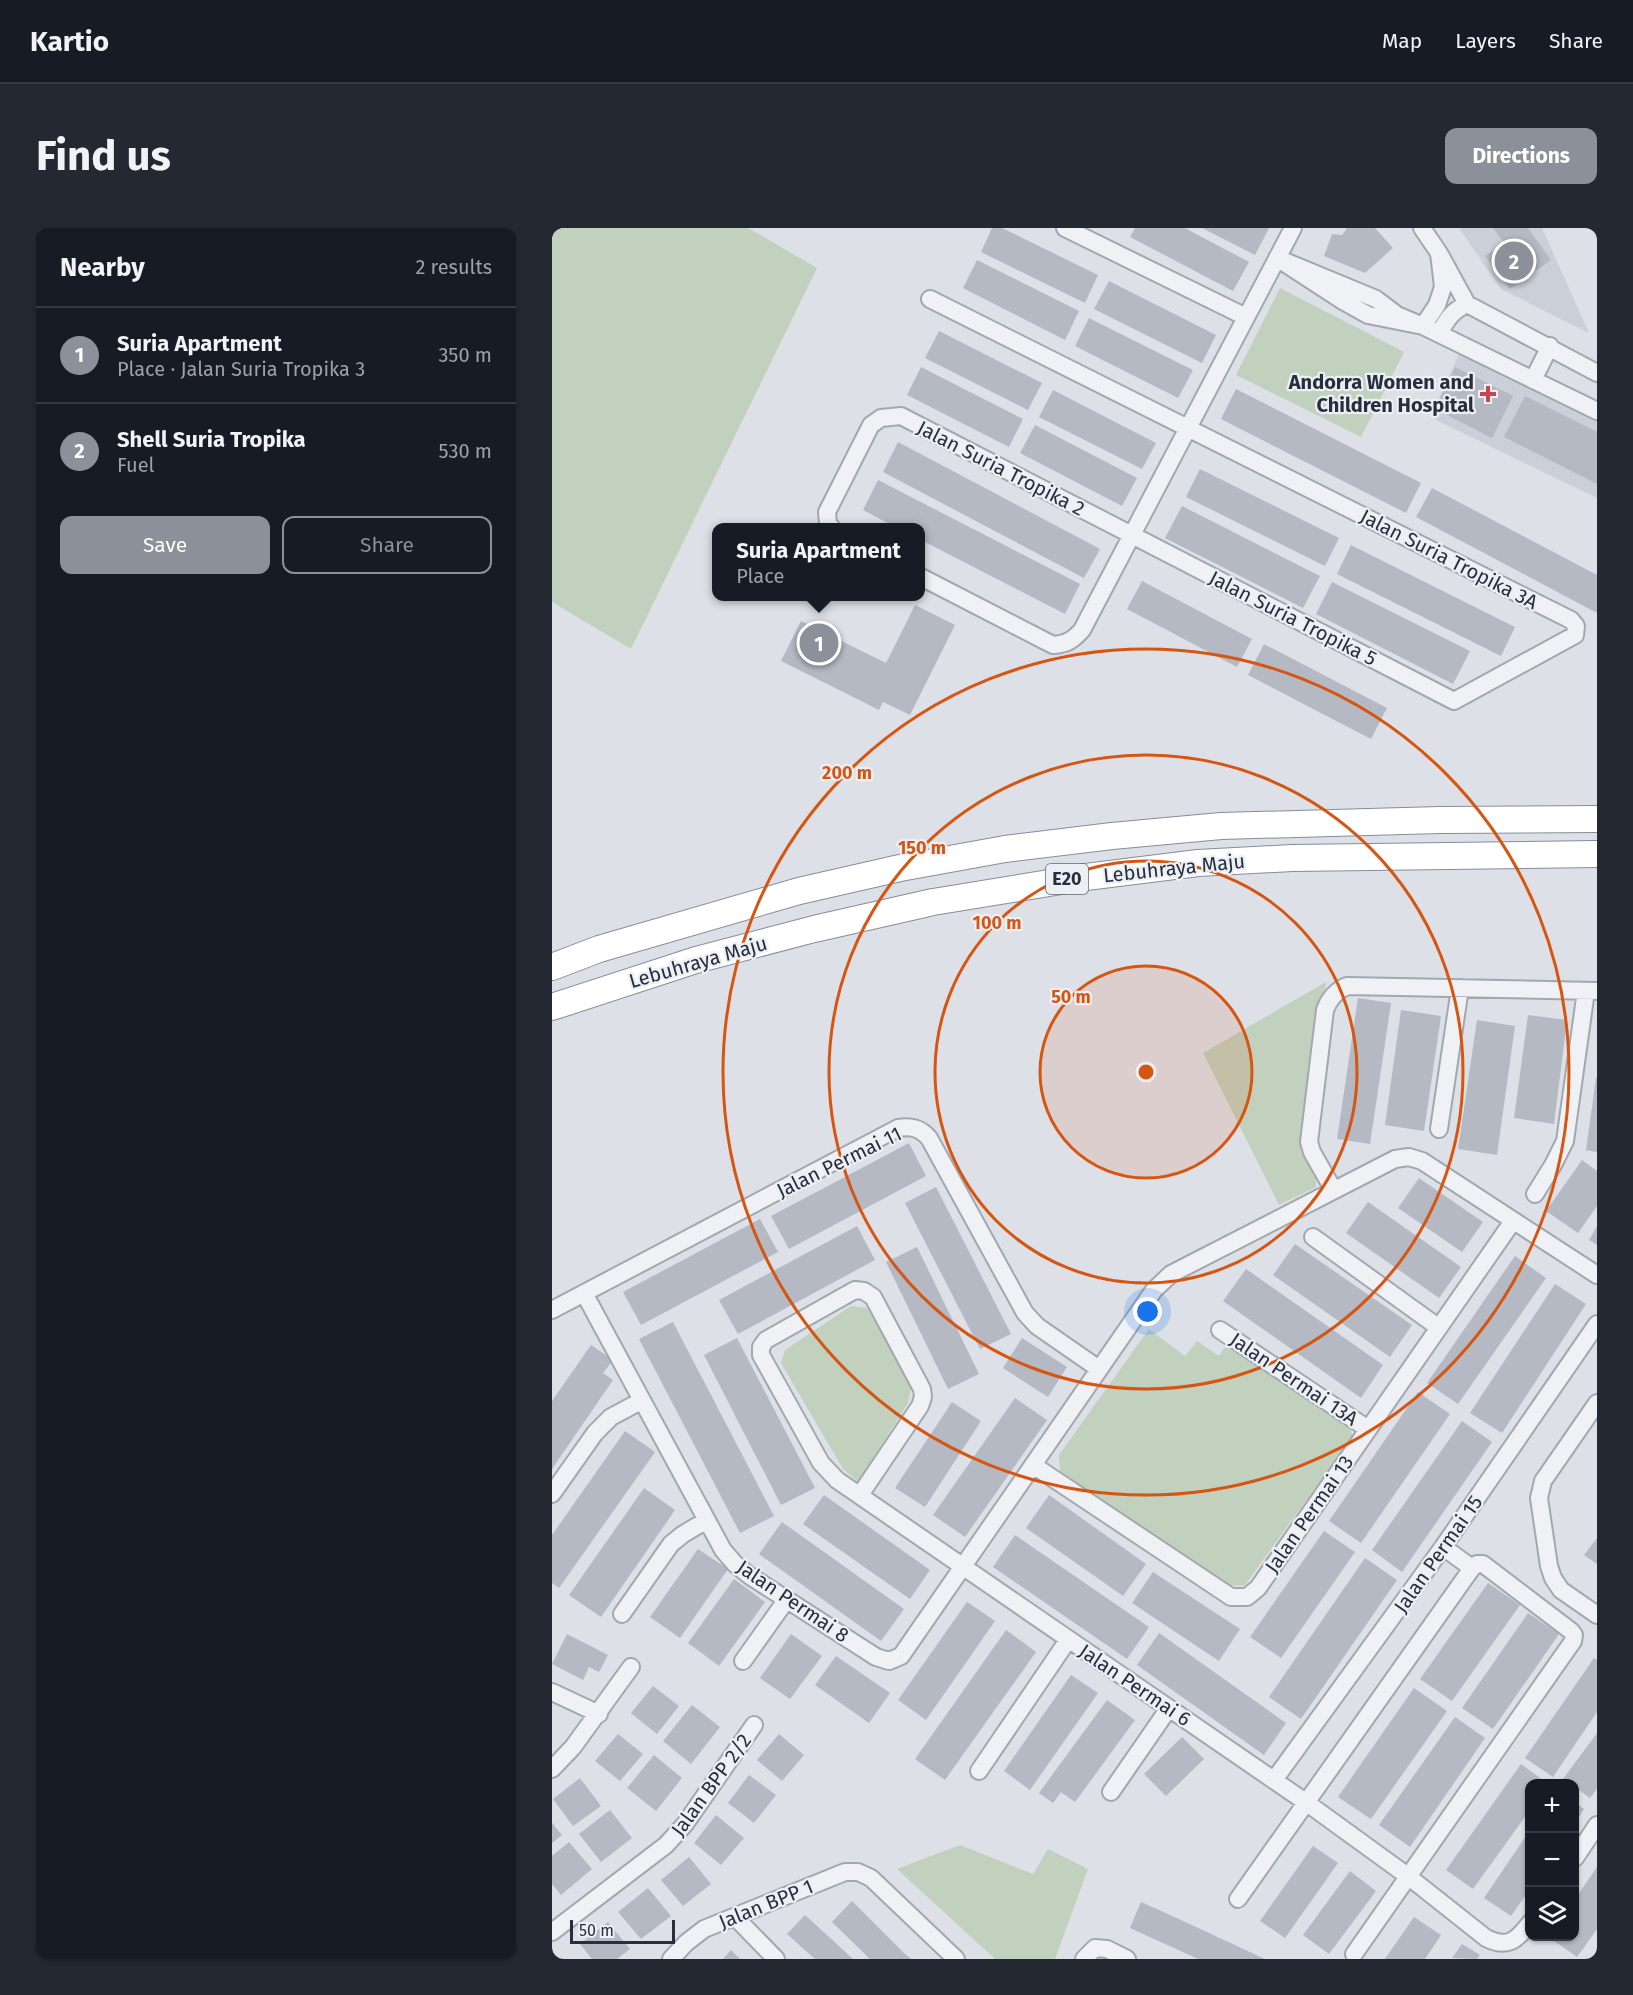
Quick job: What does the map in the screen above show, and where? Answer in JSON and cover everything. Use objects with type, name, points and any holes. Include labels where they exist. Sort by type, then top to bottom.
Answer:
[{"type":"highway","name":"Lebuhraya Maju","points":[[552,967],[599,949],[799,891],[900,868],[1005,849],[1221,826],[1440,820],[1597,819]]},
{"type":"highway","name":"Lebuhraya Maju","points":[[552,1007],[696,960],[814,929],[933,902],[1086,876],[1198,862],[1292,858],[1597,854]]},
{"type":"street","points":[[1065,228],[1246,317]]},
{"type":"street","points":[[925,579],[1053,645],[1074,640],[1082,630],[1293,228]]},
{"type":"street","points":[[1422,228],[1439,253],[1467,304],[1550,346],[1597,373]]},
{"type":"street","points":[[1423,326],[1437,305],[1443,287],[1439,253]]},
{"type":"street","points":[[1277,258],[1368,315],[1423,326],[1597,411]]},
{"type":"street","points":[[930,299],[1188,428]]},
{"type":"street","points":[[1439,334],[1448,316],[1455,309],[1467,304]]},
{"type":"street","points":[[1533,380],[1550,346]]},
{"type":"street","name":"Jalan Suria Tropika 2","points":[[828,523],[827,512],[871,425],[881,418],[901,416],[1132,535]]},
{"type":"street","name":"Jalan Suria Tropika 3A","points":[[1188,428],[1571,620],[1576,626],[1575,634],[1454,701]]},
{"type":"street","name":"Jalan Suria Tropika 5","points":[[1132,535],[1454,701]]},
{"type":"street","points":[[1333,1189],[1312,1152],[1309,1142],[1325,1011],[1328,1002],[1340,989],[1347,986],[1592,991],[1565,1141],[1535,1194]]},
{"type":"street","points":[[1439,1129],[1460,988]]},
{"type":"street","name":"Jalan Permai 11","points":[[552,1310],[898,1128],[916,1128],[929,1138],[1025,1313],[1037,1326],[1099,1369]]},
{"type":"street","points":[[963,1566],[1154,1290],[1171,1274],[1395,1159],[1409,1158],[1422,1161],[1597,1275]]},
{"type":"street","name":"Jalan Permai 13","points":[[1033,1465],[1231,1597],[1246,1597],[1258,1588],[1514,1221]]},
{"type":"street","points":[[1313,1237],[1438,1327]]},
{"type":"street","name":"Jalan Permai 6","points":[[860,1495],[920,1406],[923,1397],[922,1389],[873,1297],[864,1291],[855,1290],[766,1340],[761,1347],[761,1355],[821,1463],[837,1480],[1307,1803],[1486,1938],[1496,1943],[1506,1944],[1515,1940],[1525,1929]]},
{"type":"street","name":"Jalan Permai 8","points":[[584,1293],[705,1521],[723,1550],[750,1576],[876,1657],[889,1661],[901,1656],[963,1566]]},
{"type":"street","name":"Jalan Permai 15","points":[[1274,1780],[1443,1547],[1597,1324]]},
{"type":"street","name":"Jalan Permai 13A","points":[[1220,1330],[1368,1429]]},
{"type":"street","points":[[552,1494],[595,1433],[611,1418],[642,1401]]},
{"type":"street","points":[[1597,1403],[1543,1481],[1539,1498],[1549,1566],[1553,1578],[1561,1590],[1597,1615]]},
{"type":"street","points":[[622,1614],[671,1544],[682,1534],[705,1521]]},
{"type":"street","points":[[1443,1547],[1472,1568]]},
{"type":"street","points":[[1238,1899],[1472,1568],[1477,1564],[1483,1564],[1571,1631],[1574,1635],[1573,1641],[1354,1954]]},
{"type":"street","points":[[743,1661],[787,1599]]},
{"type":"street","points":[[979,1772],[1068,1640]]},
{"type":"street","points":[[552,1769],[599,1714],[631,1668]]},
{"type":"street","points":[[552,1692],[599,1714]]},
{"type":"street","points":[[1111,1792],[1169,1708]]},
{"type":"street","name":"Jalan BPP 2/2","points":[[552,1932],[666,1845],[685,1824],[754,1725]]},
{"type":"street","points":[[1579,1852],[1597,1825]]},
{"type":"street","name":"Jalan BPP 1","points":[[671,1959],[704,1929],[845,1872],[858,1872],[871,1878],[956,1959]]},
{"type":"street","points":[[735,1917],[776,1959]]},
{"type":"street","points":[[1084,1959],[1095,1948],[1107,1949],[1127,1959]]},
{"type":"shaded area","points":[[1459,228],[1542,228],[1589,333],[1501,289]]},
{"type":"shaded area","points":[[1461,350],[1597,417],[1597,498],[1436,420],[1433,411]]},
{"type":"green space","points":[[552,228],[748,228],[817,268],[631,649],[552,602]]},
{"type":"green space","points":[[1280,288],[1404,352],[1361,437],[1236,375]]},
{"type":"green space","points":[[1326,982],[1301,1150],[1316,1174],[1316,1187],[1279,1205],[1203,1053]]},
{"type":"green space","points":[[851,1306],[867,1308],[912,1384],[908,1403],[858,1482],[843,1469],[781,1363],[785,1350]]},
{"type":"green space","points":[[1149,1329],[1185,1356],[1197,1341],[1219,1356],[1230,1340],[1351,1426],[1352,1437],[1245,1585],[1229,1586],[1060,1471],[1059,1455]]},
{"type":"green space","points":[[960,1845],[1033,1874],[1048,1849],[1088,1869],[1055,1959],[995,1959],[897,1869]]},
{"type":"building","points":[[992,228],[1002,228],[1098,275],[1085,303],[981,252]]},
{"type":"building","points":[[1135,228],[1185,228],[1249,262],[1233,291],[1130,237]]},
{"type":"building","points":[[1202,228],[1269,228],[1255,255]]},
{"type":"building","points":[[1347,228],[1375,228],[1393,248],[1365,273],[1324,256],[1332,234],[1342,235]]},
{"type":"building","points":[[1493,228],[1528,228],[1551,260],[1510,289],[1485,256],[1504,243]]},
{"type":"building","points":[[977,260],[1079,311],[1065,340],[963,288]]},
{"type":"building","points":[[1109,281],[1216,335],[1202,363],[1094,309]]},
{"type":"building","points":[[1089,318],[1193,370],[1178,398],[1075,346]]},
{"type":"building","points":[[939,331],[1042,383],[1028,410],[925,358]]},
{"type":"building","points":[[921,367],[1023,419],[1009,447],[907,395]]},
{"type":"building","points":[[1455,367],[1513,396],[1492,438],[1435,409]]},
{"type":"building","points":[[1236,389],[1421,483],[1406,513],[1221,419]]},
{"type":"building","points":[[1053,390],[1156,443],[1142,469],[1039,417]]},
{"type":"building","points":[[1525,396],[1597,432],[1597,484],[1504,437]]},
{"type":"building","points":[[1035,425],[1137,478],[1122,506],[1020,453]]},
{"type":"building","points":[[898,442],[1100,549],[1084,578],[883,472]]},
{"type":"building","points":[[1200,469],[1339,538],[1325,566],[1186,497]]},
{"type":"building","points":[[878,480],[1080,584],[1065,614],[925,542],[925,523],[888,523],[863,510]]},
{"type":"building","points":[[1432,488],[1597,575],[1597,613],[1416,517]]},
{"type":"building","points":[[1182,506],[1320,576],[1303,608],[1165,538]]},
{"type":"building","points":[[1351,545],[1515,627],[1501,656],[1337,574]]},
{"type":"building","points":[[1142,581],[1252,639],[1237,667],[1127,609]]},
{"type":"building","points":[[1332,582],[1470,651],[1453,684],[1316,614]]},
{"type":"building","points":[[915,605],[955,625],[910,715],[883,702],[879,710],[781,661],[801,621],[886,663]]},
{"type":"building","points":[[1264,644],[1387,708],[1371,739],[1248,675]]},
{"type":"building","points":[[1358,998],[1391,1003],[1370,1144],[1337,1139]]},
{"type":"building","points":[[1401,1010],[1441,1016],[1424,1131],[1385,1125]]},
{"type":"building","points":[[1528,1015],[1567,1020],[1554,1124],[1514,1118]]},
{"type":"building","points":[[1477,1020],[1515,1026],[1497,1155],[1458,1149]]},
{"type":"building","points":[[1597,1078],[1597,1152],[1586,1150]]},
{"type":"building","points":[[909,1143],[926,1176],[789,1249],[771,1216]]},
{"type":"building","points":[[1582,1160],[1597,1171],[1597,1206],[1578,1233],[1546,1211]]},
{"type":"building","points":[[1419,1178],[1483,1222],[1462,1252],[1398,1208]]},
{"type":"building","points":[[936,1187],[1011,1334],[980,1349],[905,1203]]},
{"type":"building","points":[[1368,1202],[1461,1267],[1439,1298],[1346,1233]]},
{"type":"building","points":[[760,1219],[778,1252],[641,1325],[623,1292]]},
{"type":"building","points":[[857,1226],[875,1260],[738,1334],[719,1300]]},
{"type":"building","points":[[1597,1226],[1597,1245],[1589,1240]]},
{"type":"building","points":[[1295,1244],[1412,1325],[1390,1357],[1273,1275]]},
{"type":"building","points":[[917,1247],[979,1374],[948,1389],[886,1262]]},
{"type":"building","points":[[1515,1256],[1546,1278],[1458,1404],[1427,1383]]},
{"type":"building","points":[[1246,1269],[1383,1365],[1361,1398],[1223,1301]]},
{"type":"building","points":[[1555,1284],[1586,1304],[1502,1433],[1470,1413]]},
{"type":"building","points":[[673,1322],[774,1516],[740,1533],[639,1339]]},
{"type":"building","points":[[737,1338],[815,1488],[781,1505],[704,1355]]},
{"type":"building","points":[[1022,1338],[1067,1367],[1048,1397],[1003,1368]]},
{"type":"building","points":[[591,1345],[613,1360],[603,1373],[613,1380],[552,1469],[552,1401]]},
{"type":"building","points":[[1418,1392],[1450,1414],[1361,1543],[1329,1521]]},
{"type":"building","points":[[1015,1398],[1047,1420],[965,1537],[933,1515]]},
{"type":"building","points":[[952,1402],[981,1421],[925,1507],[895,1488]]},
{"type":"building","points":[[1462,1421],[1492,1442],[1402,1572],[1372,1550]]},
{"type":"building","points":[[625,1431],[655,1452],[559,1588],[552,1583],[552,1535]]},
{"type":"building","points":[[644,1488],[675,1510],[601,1617],[569,1595]]},
{"type":"building","points":[[824,1495],[930,1570],[910,1599],[803,1524]]},
{"type":"building","points":[[1049,1495],[1146,1564],[1123,1596],[1026,1528]]},
{"type":"building","points":[[782,1522],[904,1609],[881,1641],[759,1554]]},
{"type":"building","points":[[1324,1531],[1355,1552],[1281,1658],[1250,1637]]},
{"type":"building","points":[[1015,1535],[1149,1627],[1127,1659],[993,1567]]},
{"type":"building","points":[[1597,1538],[1597,1564],[1584,1555]]},
{"type":"building","points":[[698,1549],[728,1569],[680,1638],[650,1617]]},
{"type":"building","points":[[1365,1558],[1397,1580],[1301,1719],[1269,1697]]},
{"type":"building","points":[[1153,1572],[1240,1629],[1219,1661],[1132,1603]]},
{"type":"building","points":[[734,1579],[765,1602],[719,1666],[688,1643]]},
{"type":"building","points":[[1488,1583],[1520,1605],[1452,1701],[1420,1679]]},
{"type":"building","points":[[967,1602],[995,1621],[926,1720],[898,1700]]},
{"type":"building","points":[[1528,1613],[1559,1634],[1493,1729],[1462,1708]]},
{"type":"building","points":[[1006,1630],[1036,1652],[945,1780],[915,1759]]},
{"type":"building","points":[[1159,1633],[1286,1723],[1264,1755],[1137,1665]]},
{"type":"building","points":[[567,1634],[608,1655],[599,1672],[589,1667],[583,1680],[552,1664]]},
{"type":"building","points":[[791,1634],[822,1656],[790,1699],[760,1678]]},
{"type":"building","points":[[836,1656],[890,1693],[869,1723],[815,1685]]},
{"type":"building","points":[[1594,1658],[1597,1660],[1597,1712],[1553,1777],[1525,1758]]},
{"type":"building","points":[[1071,1675],[1098,1693],[1030,1790],[1004,1771]]},
{"type":"building","points":[[653,1686],[679,1706],[657,1734],[631,1713]]},
{"type":"building","points":[[1414,1688],[1447,1711],[1371,1819],[1338,1797]]},
{"type":"building","points":[[1107,1700],[1135,1720],[1075,1802],[1061,1792],[1053,1803],[1039,1793]]},
{"type":"building","points":[[692,1705],[720,1727],[691,1764],[663,1741]]},
{"type":"building","points":[[1455,1717],[1485,1738],[1410,1847],[1379,1825]]},
{"type":"building","points":[[1597,1733],[1597,1789],[1590,1798],[1579,1790],[1579,1779],[1563,1779]]},
{"type":"building","points":[[618,1734],[643,1754],[620,1781],[595,1761]]},
{"type":"building","points":[[779,1734],[804,1755],[782,1781],[757,1760]]},
{"type":"building","points":[[1182,1737],[1204,1759],[1166,1796],[1144,1774]]},
{"type":"building","points":[[654,1755],[682,1778],[656,1811],[627,1788]]},
{"type":"building","points":[[1521,1764],[1541,1779],[1525,1779],[1525,1817],[1473,1889],[1446,1870]]},
{"type":"building","points":[[749,1775],[776,1795],[754,1823],[728,1803]]},
{"type":"building","points":[[580,1778],[601,1806],[573,1826],[553,1799]]},
{"type":"building","points":[[1579,1805],[1584,1809],[1579,1817]]},
{"type":"building","points":[[610,1810],[632,1838],[601,1862],[579,1834]]},
{"type":"building","points":[[716,1815],[744,1838],[721,1865],[694,1843]]},
{"type":"building","points":[[552,1823],[562,1835],[552,1843]]},
{"type":"building","points":[[1525,1837],[1525,1896],[1511,1916],[1484,1898]]},
{"type":"building","points":[[569,1842],[592,1869],[561,1895],[552,1884],[552,1856]]},
{"type":"building","points":[[1313,1846],[1338,1863],[1285,1938],[1260,1921]]},
{"type":"building","points":[[689,1857],[711,1884],[683,1906],[661,1880]]},
{"type":"building","points":[[1597,1867],[1597,1929],[1577,1957],[1554,1941],[1579,1941],[1579,1893]]},
{"type":"building","points":[[1350,1871],[1376,1891],[1329,1954],[1303,1935]]},
{"type":"building","points":[[648,1888],[671,1916],[641,1939],[618,1912]]},
{"type":"building","points":[[852,1901],[911,1959],[870,1959],[832,1922]]},
{"type":"building","points":[[1141,1902],[1265,1959],[1198,1959],[1130,1928]]},
{"type":"building","points":[[805,1915],[853,1959],[815,1959],[787,1934]]},
{"type":"building","points":[[1414,1917],[1441,1935],[1425,1959],[1385,1959]]},
{"type":"building","points":[[608,1922],[630,1949],[617,1959],[592,1959],[580,1944]]},
{"type":"building","points":[[1462,1944],[1480,1955],[1477,1959],[1452,1958]]},
{"type":"building","points":[[731,1950],[740,1959],[723,1959]]},
{"type":"place","name":"Shell Suria Tropika","points":[[1514,261]]},
{"type":"place","name":"Andorra Women and Children Hospital","points":[[1488,394]]},
{"type":"place","name":"Suria Apartment","points":[[819,643]]}]
